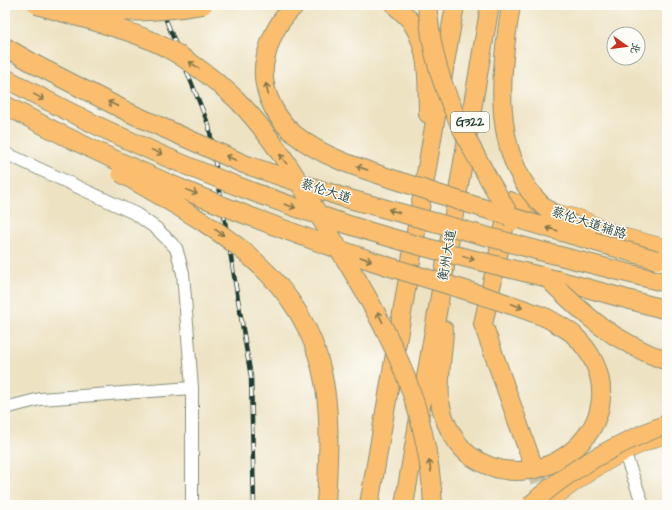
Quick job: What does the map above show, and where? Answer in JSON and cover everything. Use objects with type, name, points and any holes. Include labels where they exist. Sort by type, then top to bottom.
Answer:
[{"type":"highway","points":[[37,5],[124,31],[154,42],[178,54],[204,72],[236,99],[266,136],[292,171],[375,307],[394,345],[414,394],[425,437],[432,482],[433,505]]},
{"type":"highway","points":[[41,5],[79,10],[128,12],[180,9],[203,5]]},
{"type":"highway","points":[[296,5],[286,13],[270,39],[264,63],[266,91],[278,116],[294,134],[316,150],[350,164],[473,206],[664,256]]},
{"type":"highway","points":[[395,5],[411,22],[424,46],[427,72],[429,156]]},
{"type":"highway","points":[[427,5],[433,48],[449,99],[480,164],[544,274],[575,306],[610,334],[641,352],[667,361]]},
{"type":"highway","name":"G322","points":[[369,505],[455,5]]},
{"type":"highway","name":"衡州大道","points":[[404,505],[490,5]]},
{"type":"highway","points":[[511,5],[504,71],[503,109],[507,143],[517,172],[538,201],[571,224],[664,256]]},
{"type":"highway","name":"蔡伦大道","points":[[5,47],[130,113],[244,164],[342,196],[540,251],[667,283]]},
{"type":"highway","name":"蔡伦大道","points":[[5,78],[54,105],[136,143],[281,203],[350,226],[422,246],[557,280],[667,310]]},
{"type":"highway","points":[[5,105],[42,125],[216,230],[244,250],[269,273],[294,303],[312,337],[322,373],[328,414],[326,505]]},
{"type":"highway","points":[[42,125],[134,168],[279,228],[377,262],[503,301],[547,318],[572,333],[588,352],[598,373],[601,394],[599,415],[591,434],[578,450],[560,464],[540,471],[517,473],[494,470],[474,459],[459,446],[448,425],[440,400],[450,239]]},
{"type":"highway","points":[[510,200],[482,324],[533,465]]},
{"type":"highway","points":[[542,505],[560,481],[597,457],[646,432],[667,424]]},
{"type":"highway","points":[[541,487],[542,505]]},
{"type":"main road","name":"蔡伦大道辅路","points":[[510,200],[581,218],[664,256]]},
{"type":"main road","points":[[542,505],[582,478],[623,455],[667,435]]},
{"type":"street","points":[[5,152],[136,214],[157,229],[176,248],[183,273],[192,388],[192,505]]},
{"type":"street","points":[[5,408],[40,399],[192,388]]},
{"type":"street","points":[[623,455],[638,505]]},
{"type":"street","points":[[623,455],[643,505]]},
{"type":"tunnel","points":[[533,465],[541,487]]},
{"type":"railway","points":[[160,5],[209,126],[251,377],[254,505]]}]
